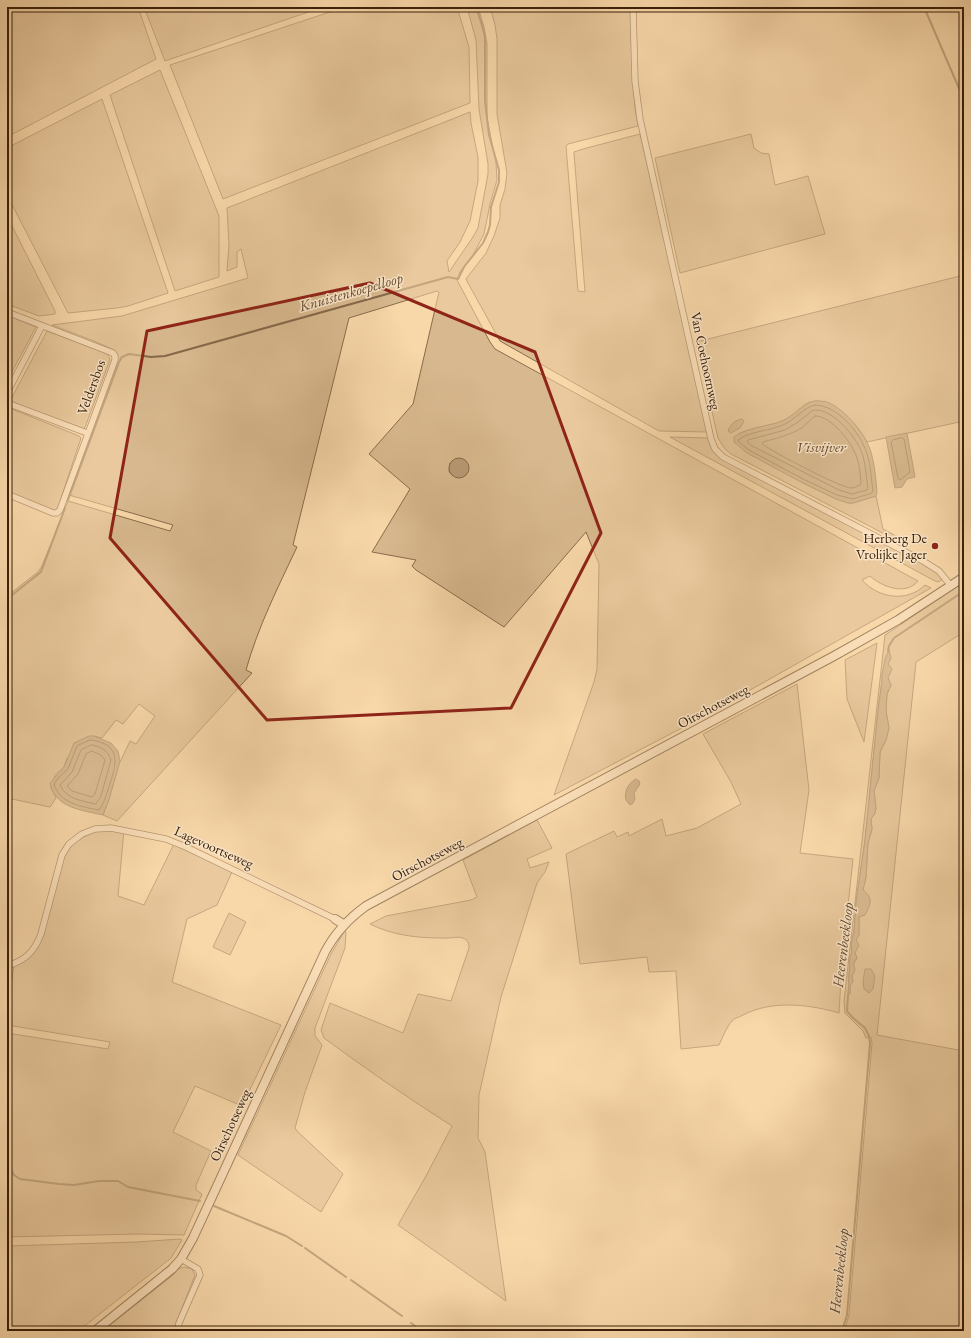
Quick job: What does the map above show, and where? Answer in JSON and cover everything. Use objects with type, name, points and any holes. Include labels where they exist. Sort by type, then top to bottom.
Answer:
[{"type":"street","name":"Van Coehoornweg","points":[[633,7],[635,81],[640,120],[710,435],[715,449],[723,457],[923,561],[939,571],[951,586]]},
{"type":"street","name":"Veldersbos","points":[[7,312],[113,353],[115,356],[115,360],[60,510],[53,513],[7,494]]},
{"type":"street","points":[[7,393],[42,326]]},
{"type":"street","name":"Veldersbos","points":[[7,403],[87,433]]},
{"type":"street","name":"Oirschotseweg","points":[[95,1331],[160,1279],[181,1259],[193,1238],[325,952],[343,924],[366,906],[895,623],[964,577]]},
{"type":"street","name":"Lagevoortseweg","points":[[7,966],[17,963],[28,956],[36,946],[41,934],[62,855],[69,844],[82,834],[94,829],[111,828],[166,839],[186,847],[343,924]]},
{"type":"street","points":[[178,1331],[179,1323],[200,1275],[198,1269],[181,1259]]},
{"type":"highlighted area","points":[[370,283],[535,352],[601,533],[511,708],[267,720],[110,538],[147,331]]},
{"type":"shaded area","points":[[7,7],[138,7],[156,59],[7,137]]},
{"type":"shaded area","points":[[144,7],[323,7],[165,61]]},
{"type":"shaded area","points":[[345,7],[457,7],[469,47],[470,103],[223,199],[170,65]]},
{"type":"shaded area","points":[[467,7],[478,7],[487,44],[487,118],[496,163],[497,180],[484,234],[473,255],[460,272],[457,280],[495,349],[918,581],[913,586],[901,589],[881,584],[870,576],[862,580],[876,591],[893,596],[901,596],[918,591],[925,585],[931,588],[697,720],[554,795],[594,682],[597,669],[599,564],[586,532],[504,627],[416,570],[412,566],[416,560],[372,552],[410,489],[369,454],[413,404],[439,292],[437,291],[349,318],[293,545],[297,547],[256,638],[246,670],[252,673],[117,821],[103,815],[119,764],[130,741],[136,744],[155,716],[139,704],[123,724],[116,720],[102,738],[94,736],[67,758],[64,767],[55,775],[51,788],[56,798],[50,807],[7,798],[7,596],[38,572],[42,566],[68,501],[170,531],[173,525],[69,495],[111,376],[116,353],[114,350],[94,341],[52,325],[122,316],[248,278],[241,249],[237,252],[237,267],[227,271],[229,245],[227,208],[470,112],[478,157],[478,181],[470,221],[460,242],[447,261],[449,272],[478,228],[488,174],[488,164],[479,109],[476,40]],"holes":[[[450,463],[466,474],[463,477],[451,474],[449,471]]]},
{"type":"shaded area","points":[[490,7],[630,7],[635,108],[638,126],[568,144],[566,146],[578,291],[585,292],[574,152],[640,134],[683,319],[707,432],[659,431],[500,341],[468,283],[466,279],[486,253],[494,236],[500,218],[500,205],[505,189],[507,173],[497,114],[497,39]]},
{"type":"shaded area","points":[[160,70],[219,216],[219,277],[175,291],[110,95]]},
{"type":"shaded area","points":[[102,99],[168,293],[128,306],[68,313],[7,195],[7,148]]},
{"type":"shaded area","points":[[751,134],[754,148],[761,153],[769,154],[775,185],[808,176],[825,234],[680,273],[655,158]]},
{"type":"shaded area","points":[[7,216],[55,311],[55,314],[39,316],[7,304]]},
{"type":"shaded area","points":[[964,275],[964,421],[867,442],[857,427],[843,413],[827,403],[818,401],[808,403],[793,415],[782,421],[738,434],[801,482],[836,499],[853,503],[876,496],[883,529],[898,537],[898,541],[731,454],[725,449],[718,438],[696,342]]},
{"type":"shaded area","points":[[7,315],[36,327],[7,381]]},
{"type":"shaded area","points":[[47,331],[104,352],[108,355],[110,360],[84,430],[10,401]]},
{"type":"shaded area","points":[[7,407],[81,438],[57,510],[55,511],[7,492]]},
{"type":"shaded area","points":[[670,437],[708,438],[714,451],[940,573],[943,579],[938,582],[933,580]]},
{"type":"shaded area","points":[[964,582],[964,632],[916,662],[877,1035],[964,1051],[964,1331],[844,1331],[849,1315],[872,1043],[871,1037],[866,1038],[863,1031],[845,1013],[844,1001],[885,635]],"holes":[[[882,675],[888,678],[891,685],[887,694],[886,711],[889,728],[886,740],[880,752],[879,778],[874,791],[876,808],[871,819],[872,829],[868,843],[866,877],[863,890],[870,898],[870,904],[865,914],[859,916],[859,935],[856,940],[855,953],[857,958],[853,966],[853,981],[850,986],[850,994],[848,996],[850,957],[852,952],[851,944],[854,932],[856,903],[865,840]]]},
{"type":"shaded area","points":[[877,643],[864,742],[847,699],[845,660]]},
{"type":"shaded area","points":[[797,684],[809,790],[800,853],[853,859],[842,961],[839,1013],[815,1007],[803,1006],[778,1005],[766,1007],[754,1010],[733,1020],[726,1029],[719,1045],[681,1049],[676,971],[649,972],[647,957],[580,964],[566,854],[614,831],[617,837],[628,832],[629,836],[662,819],[666,836],[697,828],[741,804],[731,782],[703,734]]},
{"type":"shaded area","points":[[537,820],[552,848],[527,859],[530,868],[549,862],[545,872],[537,883],[501,997],[479,1095],[478,1138],[485,1152],[506,1301],[398,1225],[452,1126],[387,1083],[324,1038],[321,1030],[330,1003],[403,1033],[418,994],[451,1001],[469,948],[466,940],[461,937],[432,938],[404,935],[387,931],[370,924],[386,916],[471,900],[477,897],[463,860]]},
{"type":"shaded area","points":[[102,829],[124,830],[118,896],[144,905],[174,844],[232,872],[217,905],[187,919],[172,982],[281,1025],[242,1106],[195,1086],[173,1132],[211,1151],[196,1185],[196,1190],[202,1194],[184,1235],[138,1234],[7,1237],[7,1033],[108,1049],[110,1042],[7,1025],[7,1011],[14,966],[33,953],[64,852],[82,838]]},
{"type":"shaded area","points":[[229,913],[246,922],[230,955],[213,947]]},
{"type":"shaded area","points":[[345,930],[345,948],[315,1028],[315,1036],[322,1045],[305,1092],[295,1128],[343,1174],[321,1212],[238,1155],[331,954]]},
{"type":"shaded area","points":[[182,1240],[171,1258],[78,1331],[7,1331],[7,1246],[137,1242]]},
{"type":"shaded area","points":[[184,1267],[192,1269],[195,1275],[173,1331],[102,1331],[172,1276],[178,1269]]},
{"type":"water","name":"Visvijver","points":[[814,401],[827,402],[834,406],[848,417],[861,432],[870,448],[872,456],[876,479],[876,496],[853,503],[836,499],[747,453],[734,442],[734,437],[739,434],[751,429],[782,421]]},
{"type":"water","points":[[742,419],[744,421],[740,428],[731,433],[728,431],[733,423]]},
{"type":"water","points":[[907,433],[915,477],[907,479],[902,487],[895,488],[886,437]]},
{"type":"water","points":[[459,458],[466,461],[469,468],[466,475],[459,478],[452,475],[449,468],[452,461]]},
{"type":"water","points":[[889,650],[891,658],[888,664],[892,669],[888,678],[891,685],[887,694],[886,711],[889,728],[886,740],[880,752],[879,778],[874,791],[876,808],[871,819],[872,829],[868,843],[866,877],[863,890],[870,901],[869,908],[865,915],[859,917],[859,935],[856,940],[859,945],[855,953],[857,958],[853,963],[855,970],[852,976],[853,981],[850,986],[850,994],[848,996],[850,957],[852,952],[851,944],[854,932],[856,903],[865,840],[882,675],[885,659]]},
{"type":"water","points":[[89,736],[94,736],[111,743],[118,751],[120,761],[103,815],[78,809],[63,803],[57,798],[50,783],[64,767],[74,743]]},
{"type":"water","points":[[636,779],[640,784],[634,793],[635,799],[630,805],[626,800],[626,791],[629,785]]},
{"type":"water","points":[[865,969],[871,969],[875,976],[873,989],[869,993],[864,989],[863,981]]},
{"type":"waterway","name":"Knuistenkoepelloop","points":[[68,500],[122,357],[129,354],[151,357],[165,356],[448,277],[458,279],[464,267],[483,243],[488,232],[491,207],[499,182],[499,170],[489,135],[485,101],[485,37],[476,7]]},
{"type":"waterway","name":"Heerenbeekloop","points":[[924,7],[964,100]]},
{"type":"waterway","name":"Knuistenkoepelloop","points":[[7,599],[41,572],[65,508]]},
{"type":"waterway","name":"Heerenbeekloop","points":[[888,651],[894,638],[964,591]]},
{"type":"waterway","name":"Heerenbeekloop","points":[[842,1331],[847,1315],[870,1043],[869,1036],[865,1028],[847,1011],[848,995]]},
{"type":"waterway","name":"Knuistenkoepelloop","points":[[7,1162],[14,1175],[20,1179],[74,1185],[99,1181],[118,1181],[128,1187],[200,1201]]},
{"type":"waterway","name":"Knuistenkoepelloop","points":[[214,1206],[286,1236],[302,1246]]},
{"type":"waterway","name":"Knuistenkoepelloop","points":[[305,1248],[346,1277]]},
{"type":"waterway","name":"Knuistenkoepelloop","points":[[351,1280],[402,1316]]},
{"type":"waterway","name":"Knuistenkoepelloop","points":[[411,1323],[422,1331]]},
{"type":"place","name":"Herberg De Vrolijke Jager","points":[[935,546]]}]
